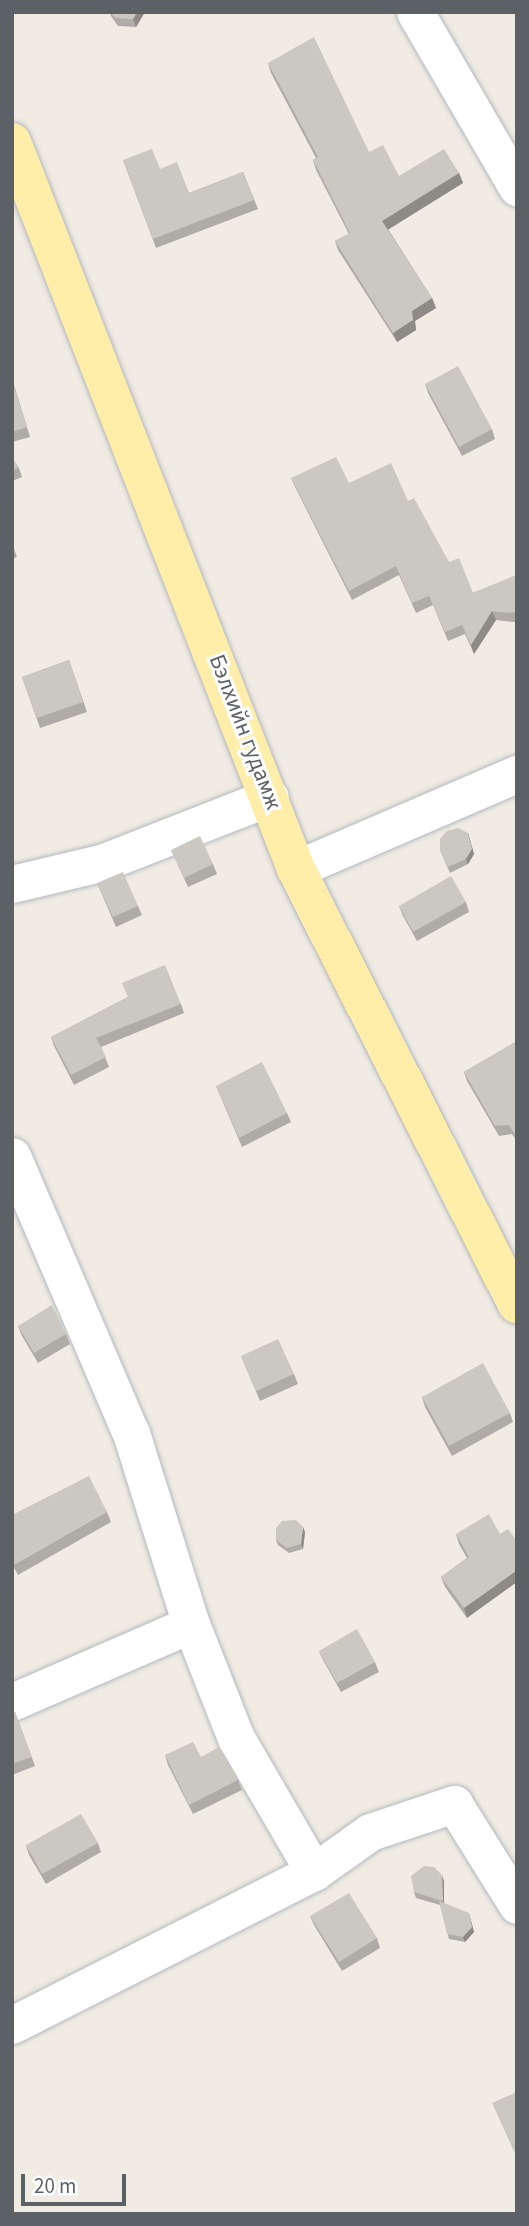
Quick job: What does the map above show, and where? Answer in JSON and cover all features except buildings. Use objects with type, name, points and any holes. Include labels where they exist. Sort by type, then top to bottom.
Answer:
[{"type":"main road","name":"Бэлхийн гудамж","points":[[12,142],[296,869],[517,1304]]},
{"type":"street","points":[[415,12],[517,187]]},
{"type":"street","points":[[296,869],[517,774]]},
{"type":"street","points":[[12,884],[104,862],[270,797]]},
{"type":"street","points":[[12,1156],[131,1433],[191,1625],[236,1738],[314,1872]]},
{"type":"street","points":[[12,1702],[191,1625]]},
{"type":"street","points":[[12,2025],[314,1872],[370,1832],[454,1804],[517,1905]]}]
